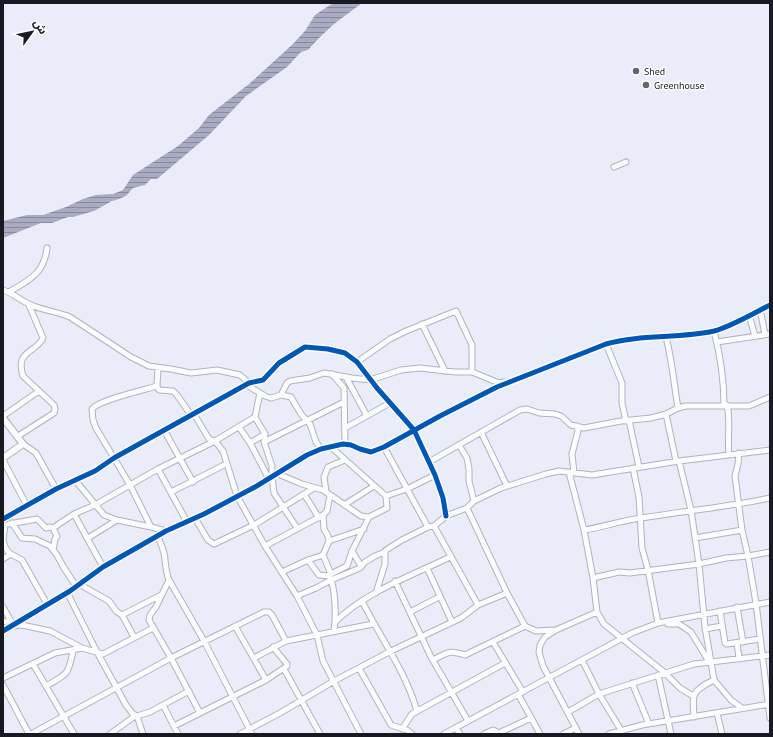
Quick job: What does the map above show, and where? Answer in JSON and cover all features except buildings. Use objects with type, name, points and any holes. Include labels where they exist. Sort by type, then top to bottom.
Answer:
[{"type":"street","points":[[614,167],[626,162]]},
{"type":"street","points":[[9,292],[39,271],[45,262],[47,248]]},
{"type":"street","points":[[3,290],[29,304],[70,317],[131,357],[150,366],[191,373],[217,370],[240,375],[250,387],[270,398],[281,395],[291,397],[301,414],[308,420],[313,429],[316,442],[322,449]]},
{"type":"street","points":[[18,436],[54,413],[55,409],[54,406],[23,376],[20,364],[25,354],[41,342],[43,338],[29,304]]},
{"type":"street","points":[[3,632],[78,585],[103,567],[158,537],[166,531],[238,496],[278,474],[307,455],[322,449],[345,444],[371,452],[384,447],[512,380],[606,344],[619,340],[666,337],[714,331],[770,305]]},
{"type":"street","points":[[717,342],[768,334],[760,310]]},
{"type":"street","points":[[356,362],[390,339],[422,324],[456,311],[472,346],[472,372]]},
{"type":"street","points":[[749,315],[755,336]]},
{"type":"street","points":[[422,324],[445,371]]},
{"type":"street","points":[[714,331],[717,342],[725,405],[730,422],[728,442],[729,455]]},
{"type":"street","points":[[666,337],[672,360],[673,381],[678,408]]},
{"type":"street","points":[[606,344],[622,383],[622,402],[636,467],[641,518],[642,548],[648,570],[658,623]]},
{"type":"street","points":[[3,519],[56,489],[95,471],[114,458],[248,383],[263,380],[279,362],[305,347],[328,349],[345,353],[356,362],[414,430],[435,475],[443,498],[446,516]]},
{"type":"street","points":[[158,368],[157,386],[160,390],[173,391],[192,414],[209,439],[215,441],[223,451],[226,464],[238,496],[265,546],[297,596],[317,635],[323,661],[362,734]]},
{"type":"street","points":[[281,395],[287,383],[290,381],[310,378],[324,373],[360,380],[370,380],[401,370],[420,368],[472,372],[499,383],[512,380]]},
{"type":"street","points":[[332,374],[344,388],[345,444]]},
{"type":"street","points":[[346,377],[367,416]]},
{"type":"street","points":[[150,527],[130,485],[96,428],[92,409],[96,405],[121,396],[157,386]]},
{"type":"street","points":[[39,391],[3,417],[23,444],[36,453],[56,489]]},
{"type":"street","points":[[260,393],[255,417],[265,434],[264,442],[272,466],[270,478]]},
{"type":"street","points":[[429,462],[506,419],[514,413],[527,409],[539,413],[561,416],[571,425],[584,428],[627,420],[650,418],[666,414],[686,406],[707,407],[752,405],[770,398]]},
{"type":"street","points":[[264,442],[344,402]]},
{"type":"street","points":[[345,428],[390,403]]},
{"type":"street","points":[[666,414],[691,510],[696,538],[710,662],[714,680],[731,700],[742,708]]},
{"type":"street","points":[[48,604],[22,560],[9,553],[4,544],[4,525],[37,519],[46,528],[53,528],[74,514],[95,505],[179,457],[215,441],[255,417]]},
{"type":"street","points":[[577,426],[578,430],[572,454],[571,473],[593,578],[597,612],[604,624],[665,672],[680,688],[693,696]]},
{"type":"street","points":[[239,427],[250,442],[270,478],[274,493],[297,528]]},
{"type":"street","points":[[164,430],[193,482]]},
{"type":"street","points":[[482,432],[507,486]]},
{"type":"street","points":[[250,442],[265,434]]},
{"type":"street","points":[[23,444],[3,459],[27,506]]},
{"type":"street","points":[[459,445],[467,458],[469,481],[474,501]]},
{"type":"street","points":[[278,474],[302,484],[323,490],[361,516],[369,517],[387,508],[386,496],[330,447]]},
{"type":"street","points":[[384,447],[428,527]]},
{"type":"street","points":[[308,560],[319,575],[330,577],[350,572],[375,556],[385,552],[402,540],[428,527],[434,526],[446,516],[467,508],[474,501],[507,486],[546,474],[559,471],[592,475],[678,461],[770,450]]},
{"type":"street","points":[[739,454],[735,476],[742,530],[756,603],[770,718]]},
{"type":"street","points":[[265,546],[321,516],[327,511],[328,494],[324,477],[328,467],[345,460]]},
{"type":"street","points":[[171,492],[226,464]]},
{"type":"street","points":[[158,469],[187,522]]},
{"type":"street","points":[[386,496],[407,489],[435,475]]},
{"type":"street","points":[[75,480],[104,515],[117,520],[166,531]]},
{"type":"street","points":[[344,505],[374,486]]},
{"type":"street","points":[[195,518],[208,540],[214,544],[254,525],[314,488]]},
{"type":"street","points":[[304,494],[321,516],[324,529],[328,536],[329,541],[323,555],[330,577],[335,622],[334,631]]},
{"type":"street","points":[[584,530],[641,518],[770,498]]},
{"type":"street","points":[[467,508],[507,593],[525,626],[536,631],[556,630]]},
{"type":"street","points":[[74,514],[103,567]]},
{"type":"street","points":[[297,596],[316,588],[347,566],[369,517]]},
{"type":"street","points":[[88,538],[117,520]]},
{"type":"street","points":[[12,523],[22,538],[35,539],[50,546],[78,585],[109,601],[116,611],[122,615],[134,638]]},
{"type":"street","points":[[434,526],[478,605]]},
{"type":"street","points":[[53,528],[57,536],[53,550]]},
{"type":"street","points":[[329,541],[364,529]]},
{"type":"street","points":[[696,538],[742,530]]},
{"type":"street","points":[[158,537],[166,559],[166,570],[169,580],[204,641],[251,731]]},
{"type":"street","points":[[352,552],[361,566]]},
{"type":"street","points":[[376,593],[386,564],[385,552]]},
{"type":"street","points":[[593,578],[619,572],[630,573],[699,564],[726,558],[770,552]]},
{"type":"street","points":[[3,559],[11,554]]},
{"type":"street","points":[[282,572],[323,555]]},
{"type":"street","points":[[335,622],[346,611],[396,581],[450,557]]},
{"type":"street","points":[[347,566],[350,572]]},
{"type":"street","points":[[426,568],[452,622]]},
{"type":"street","points":[[169,580],[156,607],[150,615],[149,620],[171,658],[200,714]]},
{"type":"street","points":[[396,581],[433,660],[468,721]]},
{"type":"street","points":[[67,592],[128,709],[136,716],[143,734]]},
{"type":"street","points":[[240,734],[251,731],[334,680],[461,618],[478,605],[507,593]]},
{"type":"street","points":[[122,615],[161,595]]},
{"type":"street","points":[[410,612],[439,597]]},
{"type":"street","points":[[362,601],[373,624],[391,651],[406,680],[417,711]]},
{"type":"street","points":[[444,734],[632,633],[658,623],[756,603],[770,602]]},
{"type":"street","points":[[3,607],[13,626]]},
{"type":"street","points":[[737,607],[743,642]]},
{"type":"street","points":[[720,611],[725,643],[727,644],[760,639]]},
{"type":"street","points":[[3,685],[30,734],[171,658],[264,612],[269,612],[274,616],[286,641]]},
{"type":"street","points":[[579,734],[543,666],[539,652],[540,645],[545,637],[556,630],[597,612]]},
{"type":"street","points":[[3,621],[10,623],[13,626],[22,625],[50,631],[82,648],[103,654],[153,628]]},
{"type":"street","points":[[658,623],[678,624],[691,632],[710,662]]},
{"type":"street","points":[[254,658],[286,641],[373,624]]},
{"type":"street","points":[[235,626],[266,680]]},
{"type":"street","points":[[433,660],[453,651],[465,655],[525,626]]},
{"type":"street","points":[[706,629],[722,626]]},
{"type":"street","points":[[493,642],[540,734]]},
{"type":"street","points":[[737,642],[739,658]]},
{"type":"street","points":[[174,726],[266,680],[284,669],[287,666],[286,664],[273,647]]},
{"type":"street","points":[[3,678],[55,653],[82,648]]},
{"type":"street","points":[[46,686],[67,672],[70,668],[74,650]]},
{"type":"street","points":[[568,712],[599,694],[665,672],[694,664],[770,655]]},
{"type":"street","points":[[582,660],[599,694],[621,730]]},
{"type":"street","points":[[402,729],[412,714],[451,691],[505,663]]},
{"type":"street","points":[[33,664],[74,734]]},
{"type":"street","points":[[359,668],[391,725],[412,734]]},
{"type":"street","points":[[284,669],[319,734]]},
{"type":"street","points":[[658,675],[671,734]]},
{"type":"street","points":[[694,717],[693,696],[699,688],[714,680]]},
{"type":"street","points":[[632,682],[648,724]]},
{"type":"street","points":[[110,734],[136,716],[150,712],[188,691]]},
{"type":"street","points":[[609,734],[648,724],[769,704]]},
{"type":"street","points":[[163,705],[178,734]]},
{"type":"street","points":[[717,713],[722,734]]},
{"type":"street","points":[[484,734],[493,730],[500,734],[531,718]]},
{"type":"street","points":[[456,728],[460,734]]},
{"type":"street","points":[[564,734],[576,728]]},
{"type":"water","points":[[334,3],[362,3],[334,24],[308,50],[301,52],[287,67],[246,96],[209,135],[157,179],[151,179],[145,185],[133,188],[126,196],[112,201],[94,211],[68,217],[52,223],[41,223],[3,238],[3,221],[27,215],[43,215],[83,199],[96,195],[113,194],[123,190],[133,175],[178,146],[199,128],[209,115],[249,84],[293,44],[305,31],[315,15]]},
{"type":"cycle path","points":[[3,631],[70,591],[103,567],[166,531],[204,514],[255,487],[307,455],[321,449],[343,444],[351,445],[371,452],[384,447],[497,387],[606,344],[633,339],[687,335],[714,331],[735,323],[770,305]]},
{"type":"cycle path","points":[[3,519],[56,489],[95,471],[114,458],[249,383],[263,380],[279,363],[305,347],[328,349],[345,353],[357,362],[377,388],[414,430],[435,475],[443,498],[446,516]]},
{"type":"place","name":"Shed","points":[[636,71]]},
{"type":"place","name":"Greenhouse","points":[[646,85]]}]
